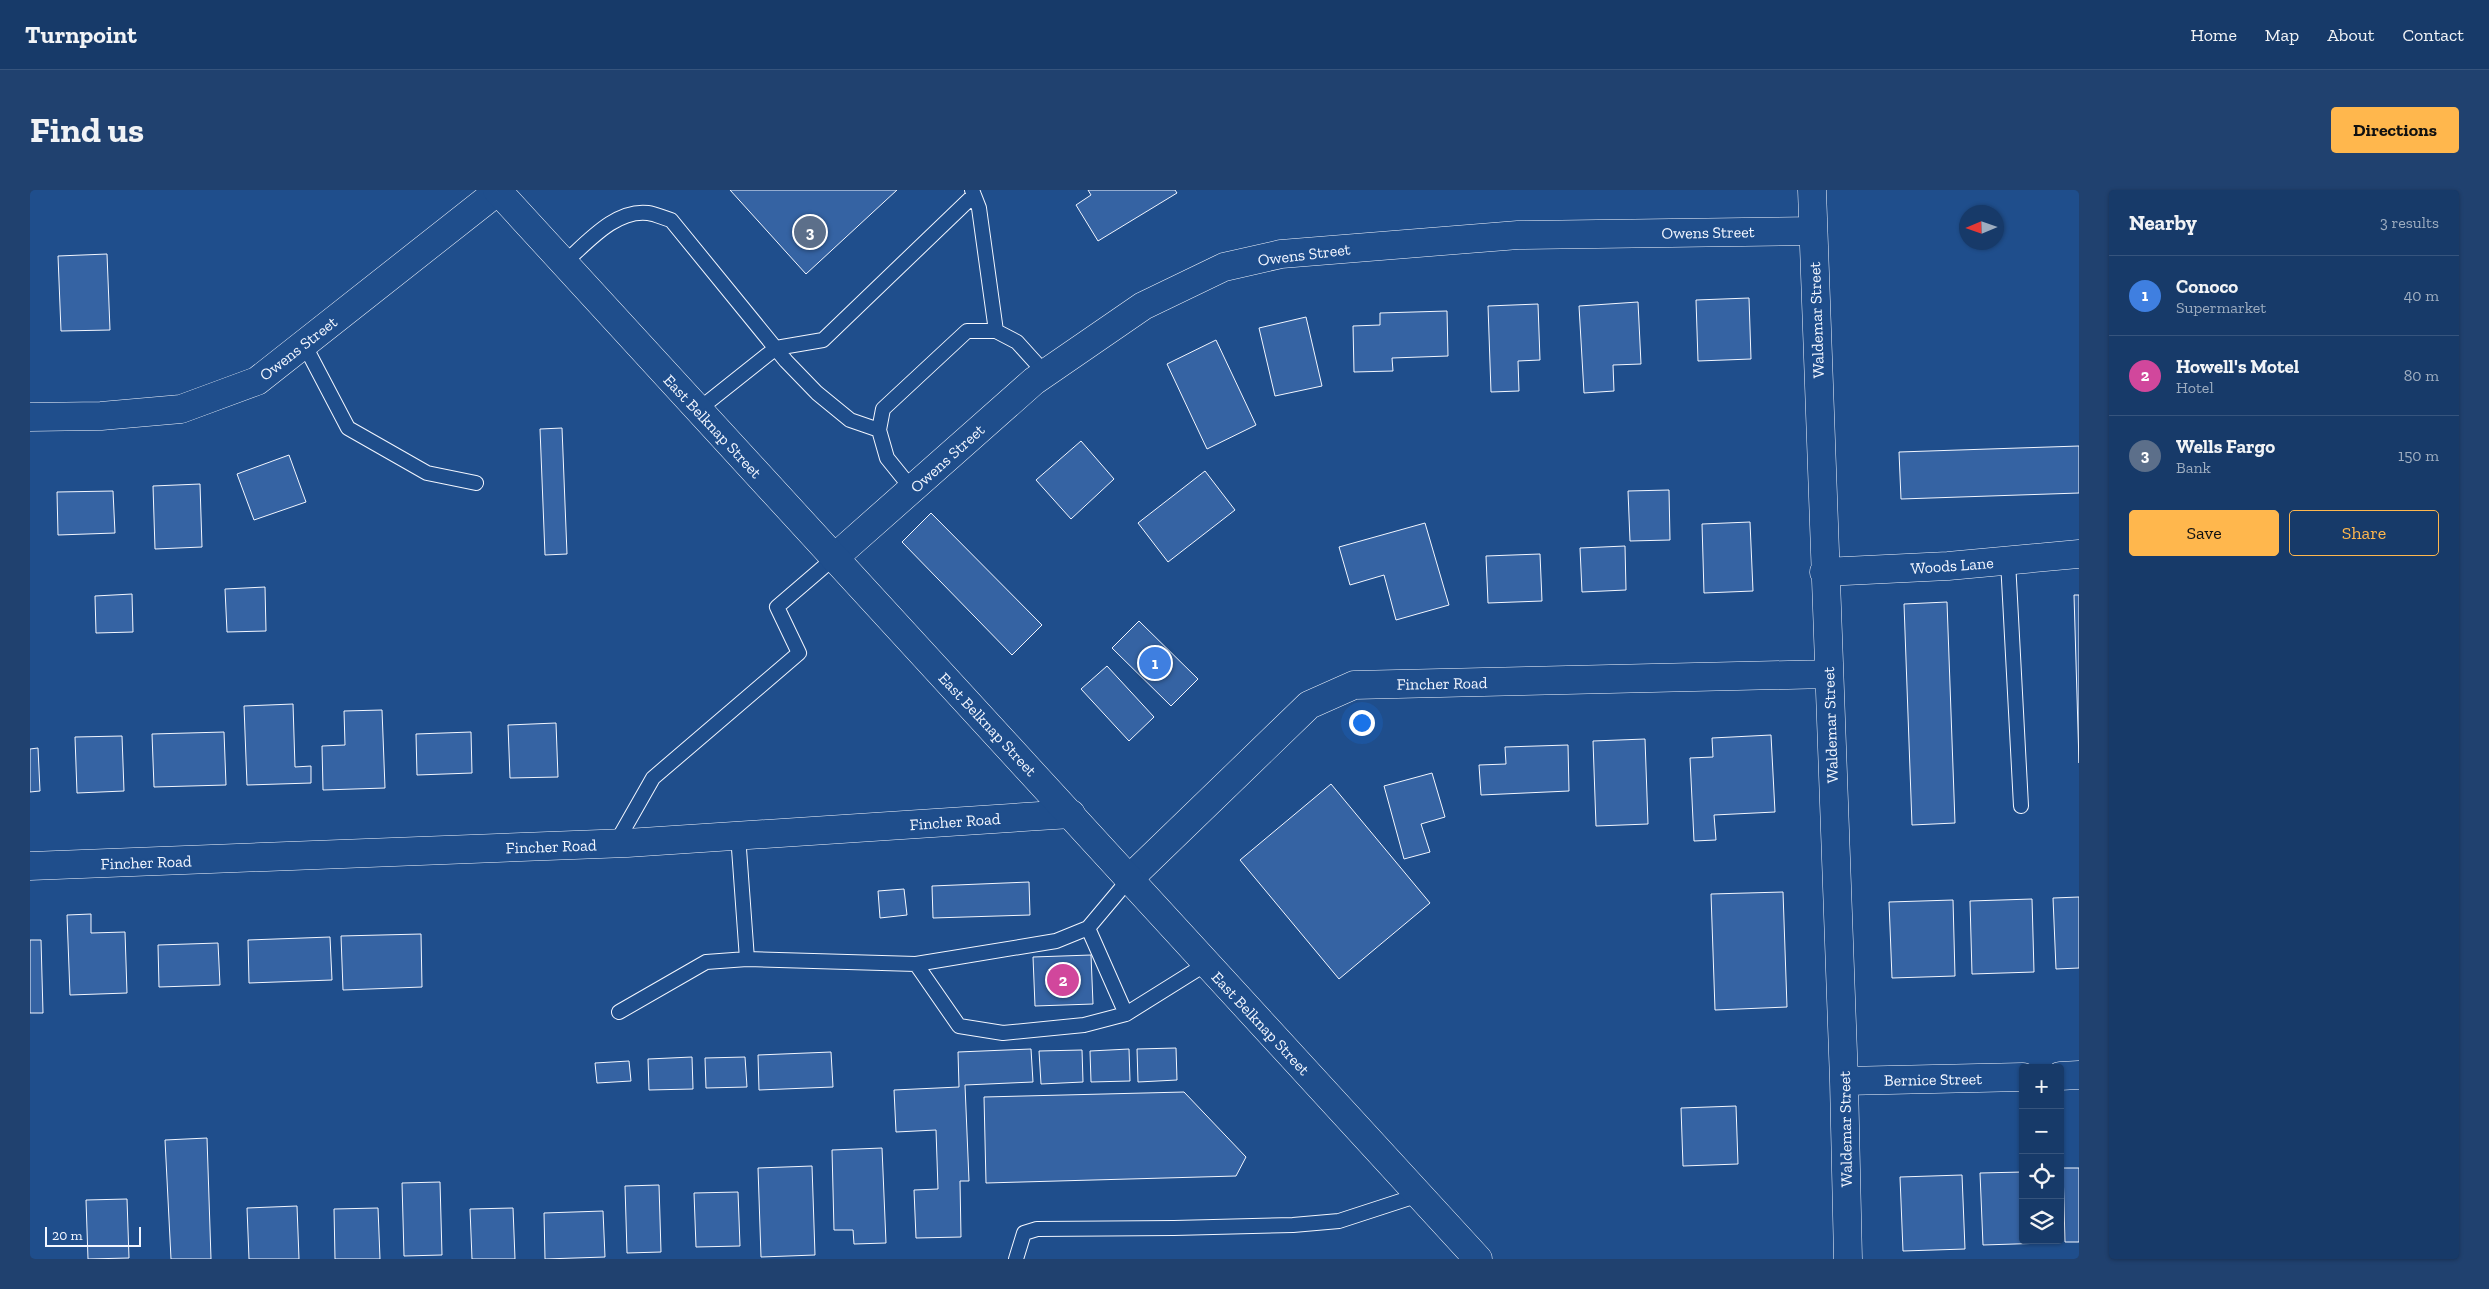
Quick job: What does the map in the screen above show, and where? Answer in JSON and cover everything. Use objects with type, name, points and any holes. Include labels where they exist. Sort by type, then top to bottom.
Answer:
[{"type":"street","name":"Waldemar Street","points":[[1812,190],[1824,572],[1844,1081],[1848,1259]]},
{"type":"street","name":"Owens Street","points":[[30,417],[101,416],[181,409],[257,381],[498,191]]},
{"type":"street","name":"East Belknap Street","points":[[498,191],[1478,1259]]},
{"type":"street","name":"Owens Street","points":[[834,558],[1045,373],[1143,306],[1224,267],[1281,254],[1518,235],[1813,231]]},
{"type":"street","name":"Woods Lane","points":[[1824,572],[2008,561],[2079,554]]},
{"type":"street","name":"Fincher Road","points":[[1130,878],[1309,705],[1354,685],[1828,674]]},
{"type":"street","name":"Fincher Road","points":[[30,866],[616,843],[1071,814]]},
{"type":"street","points":[[2064,1076],[2079,1075]]},
{"type":"street","name":"Bernice Street","points":[[1844,1081],[2019,1077]]},
{"type":"lane","points":[[698,410],[776,348],[823,340],[973,193],[979,208],[996,330]]},
{"type":"lane","points":[[564,263],[601,230],[626,214],[648,213],[671,220],[776,348],[817,393],[850,420],[879,430]]},
{"type":"lane","points":[[912,489],[887,458],[879,430],[883,409],[967,331],[996,330],[1017,342],[1045,373]]},
{"type":"lane","points":[[304,344],[348,428],[427,473],[476,483]]},
{"type":"lane","points":[[616,843],[654,778],[799,653],[777,607],[834,558]]},
{"type":"lane","points":[[2008,561],[2022,806]]},
{"type":"lane","points":[[738,836],[747,959]]},
{"type":"lane","points":[[619,1012],[706,962],[747,959],[916,964],[1056,941],[1088,928],[1130,878]]},
{"type":"lane","points":[[1088,928],[1126,1014]]},
{"type":"lane","points":[[916,964],[959,1026],[1003,1033],[1084,1025],[1126,1014],[1206,964]]},
{"type":"lane","points":[[1016,1259],[1024,1233],[1037,1229],[1293,1225],[1339,1221],[1419,1195]]},
{"type":"building","points":[[730,190],[897,190],[806,274]]},
{"type":"building","points":[[1088,190],[1175,190],[1177,193],[1098,241],[1076,205],[1091,195]]},
{"type":"building","points":[[107,254],[110,330],[61,331],[58,256]]},
{"type":"building","points":[[1749,298],[1751,359],[1698,361],[1696,300]]},
{"type":"building","points":[[1638,302],[1641,364],[1613,365],[1614,391],[1584,393],[1579,306]]},
{"type":"building","points":[[1538,304],[1540,360],[1518,361],[1519,391],[1491,392],[1488,306]]},
{"type":"building","points":[[1447,311],[1448,356],[1392,358],[1393,371],[1354,372],[1353,326],[1380,325],[1380,313]]},
{"type":"building","points":[[1306,317],[1322,386],[1275,396],[1259,328]]},
{"type":"building","points":[[1216,340],[1256,425],[1207,449],[1167,364]]},
{"type":"building","points":[[562,428],[567,554],[545,555],[540,429]]},
{"type":"building","points":[[1081,441],[1114,479],[1071,519],[1036,480]]},
{"type":"building","points":[[2079,446],[2079,493],[1901,499],[1899,452]]},
{"type":"building","points":[[289,455],[306,502],[254,520],[237,474]]},
{"type":"building","points":[[1205,471],[1235,510],[1168,562],[1138,523]]},
{"type":"building","points":[[200,484],[202,547],[155,549],[153,486]]},
{"type":"building","points":[[1669,490],[1670,540],[1630,541],[1628,491]]},
{"type":"building","points":[[113,491],[115,533],[58,535],[57,492]]},
{"type":"building","points":[[931,513],[1042,625],[1012,655],[902,542]]},
{"type":"building","points":[[1750,522],[1753,591],[1704,593],[1702,524]]},
{"type":"building","points":[[1425,523],[1449,605],[1396,620],[1384,575],[1350,585],[1339,547]]},
{"type":"building","points":[[1625,546],[1626,590],[1582,592],[1580,548]]},
{"type":"building","points":[[1540,554],[1542,601],[1488,603],[1486,556]]},
{"type":"building","points":[[265,587],[266,631],[227,632],[225,589]]},
{"type":"building","points":[[132,594],[133,632],[96,633],[95,596]]},
{"type":"building","points":[[2074,595],[2079,595],[2079,763]]},
{"type":"building","points":[[1947,602],[1955,823],[1912,825],[1904,604]]},
{"type":"building","points":[[1139,621],[1198,679],[1171,706],[1112,648]]},
{"type":"building","points":[[1107,666],[1154,717],[1129,741],[1081,689]]},
{"type":"building","points":[[293,704],[295,767],[311,766],[311,783],[247,785],[244,706]]},
{"type":"building","points":[[382,710],[385,788],[323,790],[322,746],[345,745],[344,711]]},
{"type":"building","points":[[556,723],[558,777],[510,778],[508,725]]},
{"type":"building","points":[[224,732],[226,785],[154,787],[152,734]]},
{"type":"building","points":[[471,732],[472,773],[417,775],[416,734]]},
{"type":"building","points":[[1771,735],[1775,812],[1714,815],[1716,840],[1694,841],[1690,758],[1713,757],[1712,738]]},
{"type":"building","points":[[122,736],[124,791],[77,793],[75,737]]},
{"type":"building","points":[[1645,739],[1648,824],[1596,826],[1593,741]]},
{"type":"building","points":[[1568,745],[1569,791],[1481,795],[1479,765],[1506,764],[1505,747]]},
{"type":"building","points":[[38,748],[40,791],[30,792],[30,749]]},
{"type":"building","points":[[1432,773],[1445,817],[1421,824],[1430,852],[1404,859],[1384,786]]},
{"type":"building","points":[[1331,784],[1430,903],[1339,979],[1240,860]]},
{"type":"building","points":[[1029,882],[1030,915],[933,918],[932,886]]},
{"type":"building","points":[[904,889],[907,915],[880,918],[878,891]]},
{"type":"building","points":[[1783,892],[1787,1007],[1715,1010],[1711,894]]},
{"type":"building","points":[[2079,897],[2079,968],[2056,969],[2053,898]]},
{"type":"building","points":[[2032,899],[2034,972],[1972,974],[1970,901]]},
{"type":"building","points":[[1953,900],[1955,976],[1892,978],[1889,902]]},
{"type":"building","points":[[91,914],[91,933],[125,932],[127,993],[70,995],[67,915]]},
{"type":"building","points":[[421,934],[422,987],[343,990],[341,936]]},
{"type":"building","points":[[330,937],[332,980],[249,983],[248,940]]},
{"type":"building","points":[[30,940],[41,940],[43,1013],[30,1013]]},
{"type":"building","points":[[218,943],[220,985],[159,987],[158,945]]},
{"type":"building","points":[[1091,955],[1093,1004],[1035,1006],[1033,957]]},
{"type":"building","points":[[1176,1048],[1177,1080],[1138,1082],[1137,1049]]},
{"type":"building","points":[[1031,1049],[1033,1082],[965,1085],[969,1181],[960,1181],[961,1237],[916,1238],[914,1190],[938,1189],[936,1130],[896,1132],[894,1090],[959,1087],[958,1052]]},
{"type":"building","points":[[1129,1049],[1130,1081],[1091,1082],[1090,1051]]},
{"type":"building","points":[[1082,1050],[1083,1082],[1041,1084],[1039,1051]]},
{"type":"building","points":[[831,1052],[833,1087],[759,1090],[758,1055]]},
{"type":"building","points":[[692,1057],[693,1089],[649,1090],[648,1059]]},
{"type":"building","points":[[745,1057],[747,1087],[706,1088],[705,1058]]},
{"type":"building","points":[[629,1061],[631,1081],[597,1083],[595,1063]]},
{"type":"building","points":[[1184,1092],[1246,1157],[1236,1176],[986,1183],[984,1097]]},
{"type":"building","points":[[1736,1106],[1738,1164],[1683,1166],[1681,1108]]},
{"type":"building","points":[[207,1138],[211,1259],[171,1259],[165,1140]]},
{"type":"building","points":[[882,1148],[886,1243],[854,1244],[853,1230],[834,1230],[832,1150]]},
{"type":"building","points":[[812,1166],[815,1255],[761,1257],[758,1168]]},
{"type":"building","points":[[2064,1168],[2079,1168],[2079,1242],[2065,1242]]},
{"type":"building","points":[[2019,1172],[2019,1244],[1983,1245],[1980,1173]]},
{"type":"building","points":[[1962,1175],[1965,1249],[1903,1251],[1900,1177]]},
{"type":"building","points":[[440,1182],[442,1255],[404,1256],[402,1183]]},
{"type":"building","points":[[659,1185],[661,1252],[627,1253],[625,1186]]},
{"type":"building","points":[[738,1192],[740,1246],[696,1247],[694,1193]]},
{"type":"building","points":[[127,1199],[129,1258],[88,1259],[86,1200]]},
{"type":"building","points":[[297,1206],[299,1259],[249,1259],[247,1208]]},
{"type":"building","points":[[378,1208],[380,1259],[335,1259],[334,1209]]},
{"type":"building","points":[[513,1208],[515,1259],[472,1259],[470,1209]]},
{"type":"building","points":[[603,1211],[605,1257],[545,1259],[544,1213]]},
{"type":"place","name":"Wells Fargo","points":[[810,232]]},
{"type":"place","name":"Conoco","points":[[1155,663]]},
{"type":"place","name":"Howell's Motel","points":[[1063,980]]}]
